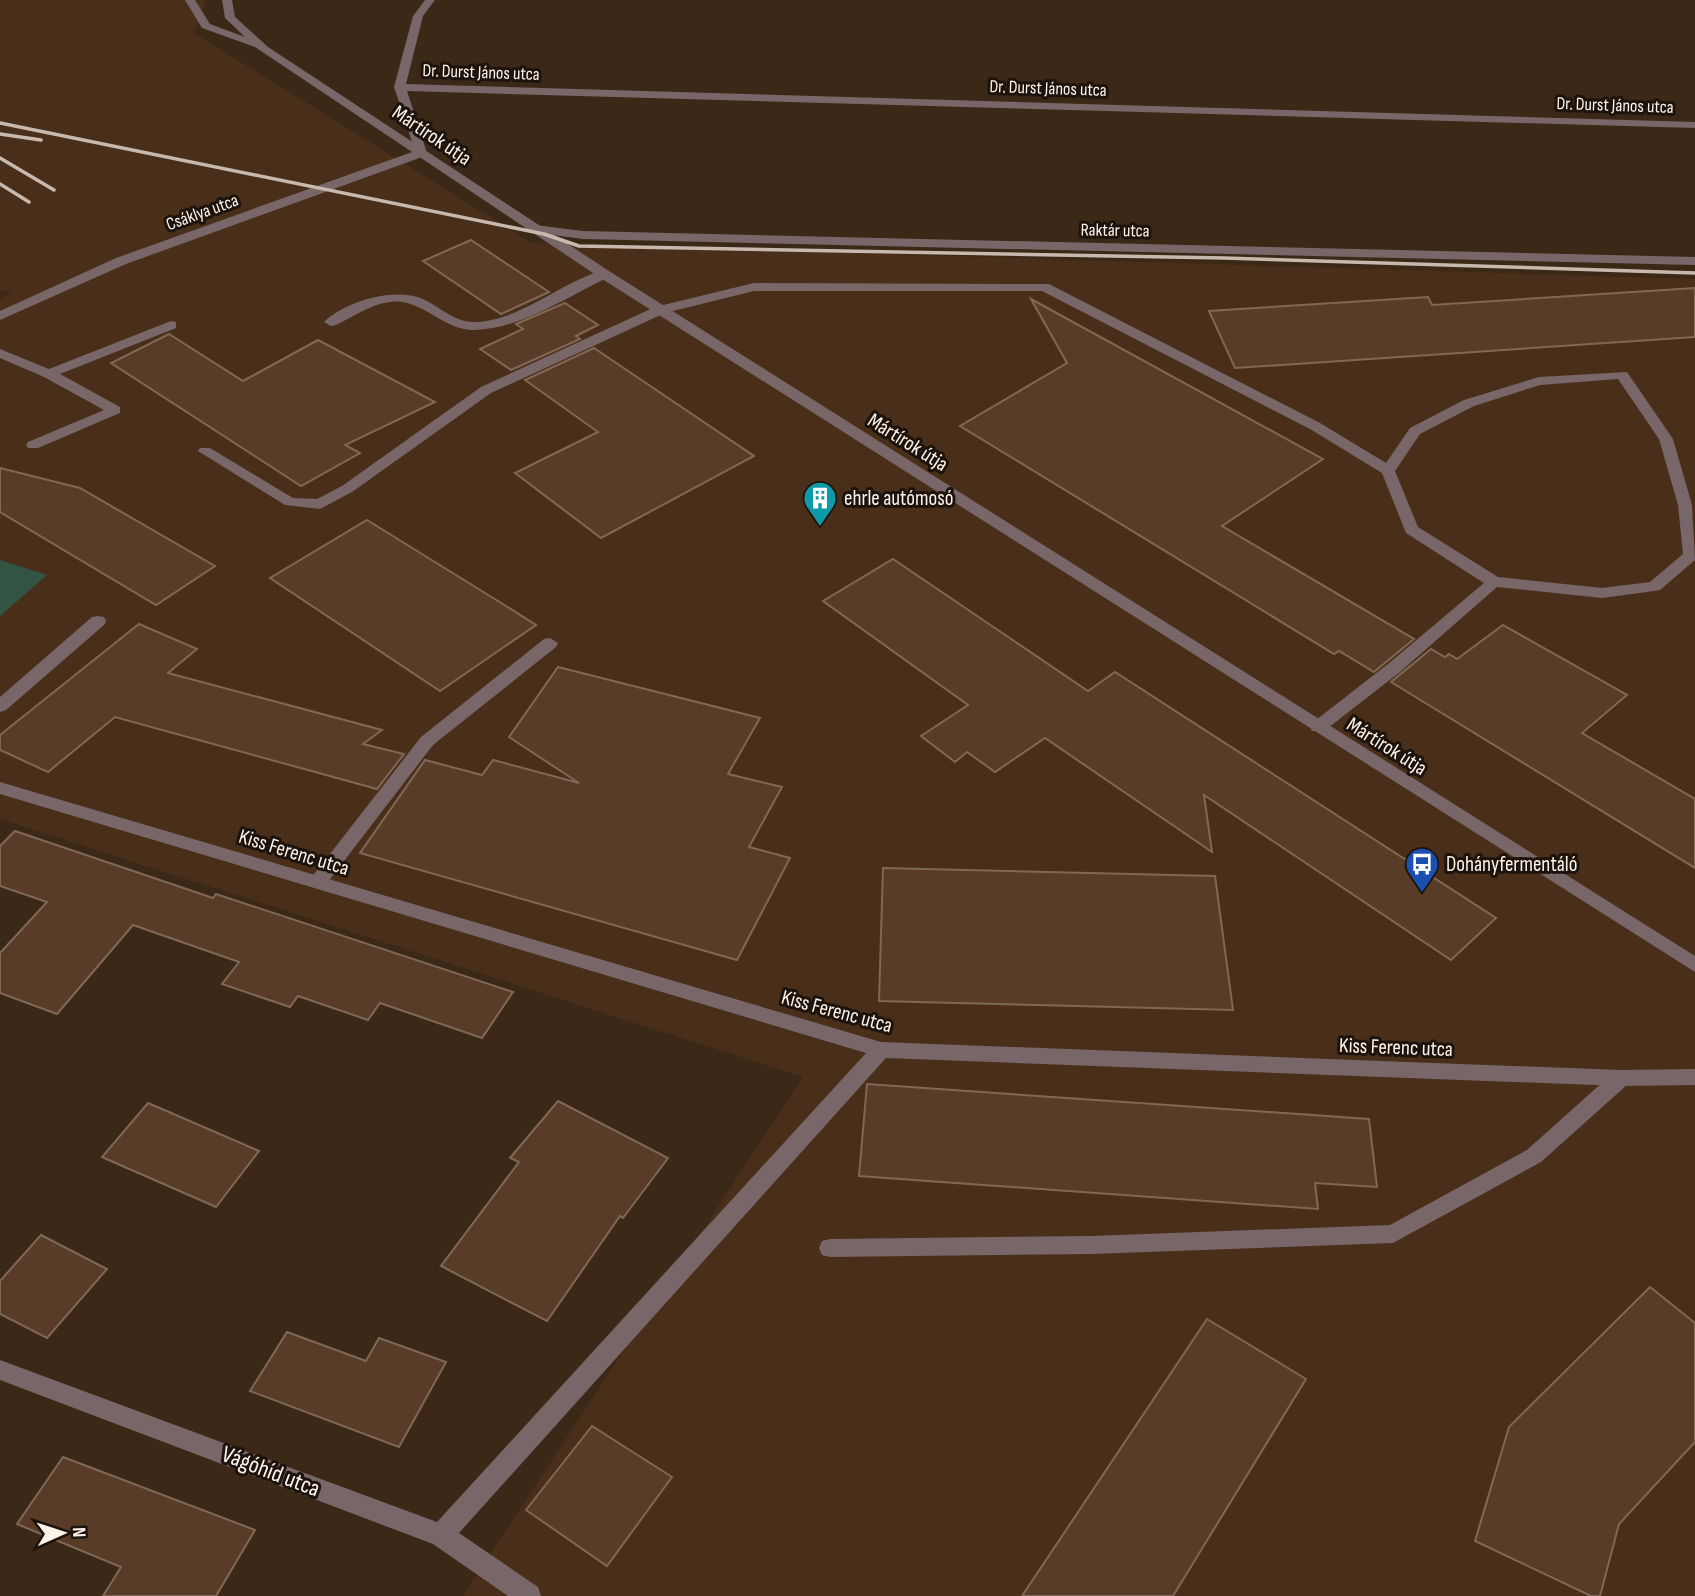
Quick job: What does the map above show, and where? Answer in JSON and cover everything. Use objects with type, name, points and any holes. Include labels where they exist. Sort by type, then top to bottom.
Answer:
[{"type":"street","points":[[190,0],[206,26],[264,49]]},
{"type":"street","name":"Mártírok útja","points":[[227,0],[230,18],[264,49],[535,229],[1695,965]]},
{"type":"street","points":[[421,153],[400,87],[418,16],[430,0]]},
{"type":"street","name":"Dr. Durst János utca","points":[[400,87],[1695,124]]},
{"type":"street","name":"Csáklya utca","points":[[0,316],[121,261],[421,153]]},
{"type":"street","name":"Raktár utca","points":[[535,229],[583,234],[1695,261]]},
{"type":"street","points":[[331,322],[395,296],[415,299],[453,323],[471,327],[492,325],[604,274]]},
{"type":"street","points":[[205,451],[290,502],[320,504],[346,489],[486,390],[660,310],[754,287],[1044,287],[1314,426],[1388,471],[1411,530],[1494,582],[1602,593],[1654,586],[1691,555],[1685,505],[1666,439],[1622,375],[1539,381],[1469,403],[1415,431],[1388,471]]},
{"type":"street","points":[[48,374],[171,324]]},
{"type":"street","points":[[0,353],[48,374],[115,410],[33,445]]},
{"type":"street","points":[[1318,727],[1394,668],[1494,582]]},
{"type":"street","points":[[0,706],[98,621]]},
{"type":"street","points":[[318,883],[427,741],[550,643]]},
{"type":"street","name":"Kiss Ferenc utca","points":[[0,788],[881,1050],[1621,1078],[1695,1077]]},
{"type":"street","points":[[441,1535],[881,1050]]},
{"type":"street","points":[[830,1248],[1091,1245],[1393,1234],[1534,1156],[1621,1078]]},
{"type":"street","name":"Vágóhíd utca","points":[[0,1370],[441,1535],[529,1596]]},
{"type":"shaded area","points":[[0,0],[206,0],[194,33],[532,243],[1695,279],[1695,1596],[463,1596],[803,1077],[0,819],[0,299],[13,293],[0,289]]},
{"type":"green space","points":[[0,560],[47,575],[0,616]]},
{"type":"building","points":[[471,240],[549,292],[501,314],[423,261]]},
{"type":"building","points":[[1695,288],[1695,337],[1235,368],[1209,311],[1428,297],[1432,305]]},
{"type":"building","points":[[1031,299],[1323,459],[1222,526],[1414,639],[1374,672],[1339,651],[1334,654],[960,426],[1067,363]]},
{"type":"building","points":[[565,303],[598,325],[576,336],[580,339],[511,370],[480,349],[523,329],[516,324]]},
{"type":"building","points":[[169,334],[243,381],[318,340],[435,402],[345,445],[360,453],[301,486],[111,363]]},
{"type":"building","points":[[594,348],[754,456],[601,538],[515,473],[598,432],[525,380]]},
{"type":"building","points":[[0,468],[80,488],[215,566],[156,605],[0,512]]},
{"type":"building","points":[[367,520],[536,625],[440,691],[270,578]]},
{"type":"building","points":[[893,559],[1088,691],[1115,672],[1496,918],[1451,960],[1204,795],[1212,852],[1045,738],[995,772],[967,752],[955,762],[921,736],[968,705],[823,601]]},
{"type":"building","points":[[139,624],[197,649],[168,673],[382,730],[363,744],[404,754],[377,789],[115,717],[48,772],[0,750],[0,735]]},
{"type":"building","points":[[1503,625],[1627,695],[1582,733],[1695,799],[1695,868],[1391,682],[1431,649],[1445,657],[1449,654],[1457,659]]},
{"type":"building","points":[[558,667],[760,718],[728,774],[782,787],[749,847],[790,858],[737,960],[360,853],[425,760],[482,775],[493,760],[579,783],[509,737]]},
{"type":"building","points":[[15,831],[213,898],[216,894],[513,992],[482,1038],[380,1003],[368,1020],[298,996],[290,1007],[222,984],[239,962],[133,925],[57,1014],[0,993],[0,953],[47,902],[0,886],[0,846]]},
{"type":"building","points":[[883,868],[1215,876],[1233,1010],[879,1001]]},
{"type":"building","points":[[867,1084],[1369,1119],[1377,1187],[1315,1183],[1318,1209],[859,1176]]},
{"type":"building","points":[[558,1101],[668,1158],[623,1218],[620,1216],[547,1321],[441,1266],[519,1162],[510,1158]]},
{"type":"building","points":[[148,1103],[259,1151],[216,1207],[102,1157]]},
{"type":"building","points":[[41,1235],[107,1269],[47,1338],[0,1314],[0,1281]]},
{"type":"building","points":[[1650,1287],[1695,1323],[1695,1442],[1619,1524],[1600,1596],[1591,1596],[1475,1541],[1509,1427]]},
{"type":"building","points":[[1207,1319],[1306,1379],[1173,1596],[1022,1596]]},
{"type":"building","points":[[287,1332],[366,1361],[379,1338],[446,1362],[399,1447],[250,1391]]},
{"type":"building","points":[[592,1426],[672,1477],[607,1566],[526,1510]]},
{"type":"building","points":[[63,1457],[255,1530],[216,1596],[103,1596],[121,1567],[17,1524]]},
{"type":"railway","points":[[0,123],[544,234],[579,246],[1224,258],[1695,273]]},
{"type":"railway","points":[[0,134],[41,140]]},
{"type":"railway","points":[[0,158],[54,190]]},
{"type":"railway","points":[[0,184],[29,202]]},
{"type":"place","name":"ehrle autómosó","points":[[820,528]]},
{"type":"place","name":"Dohányfermentáló","points":[[1422,894]]}]
